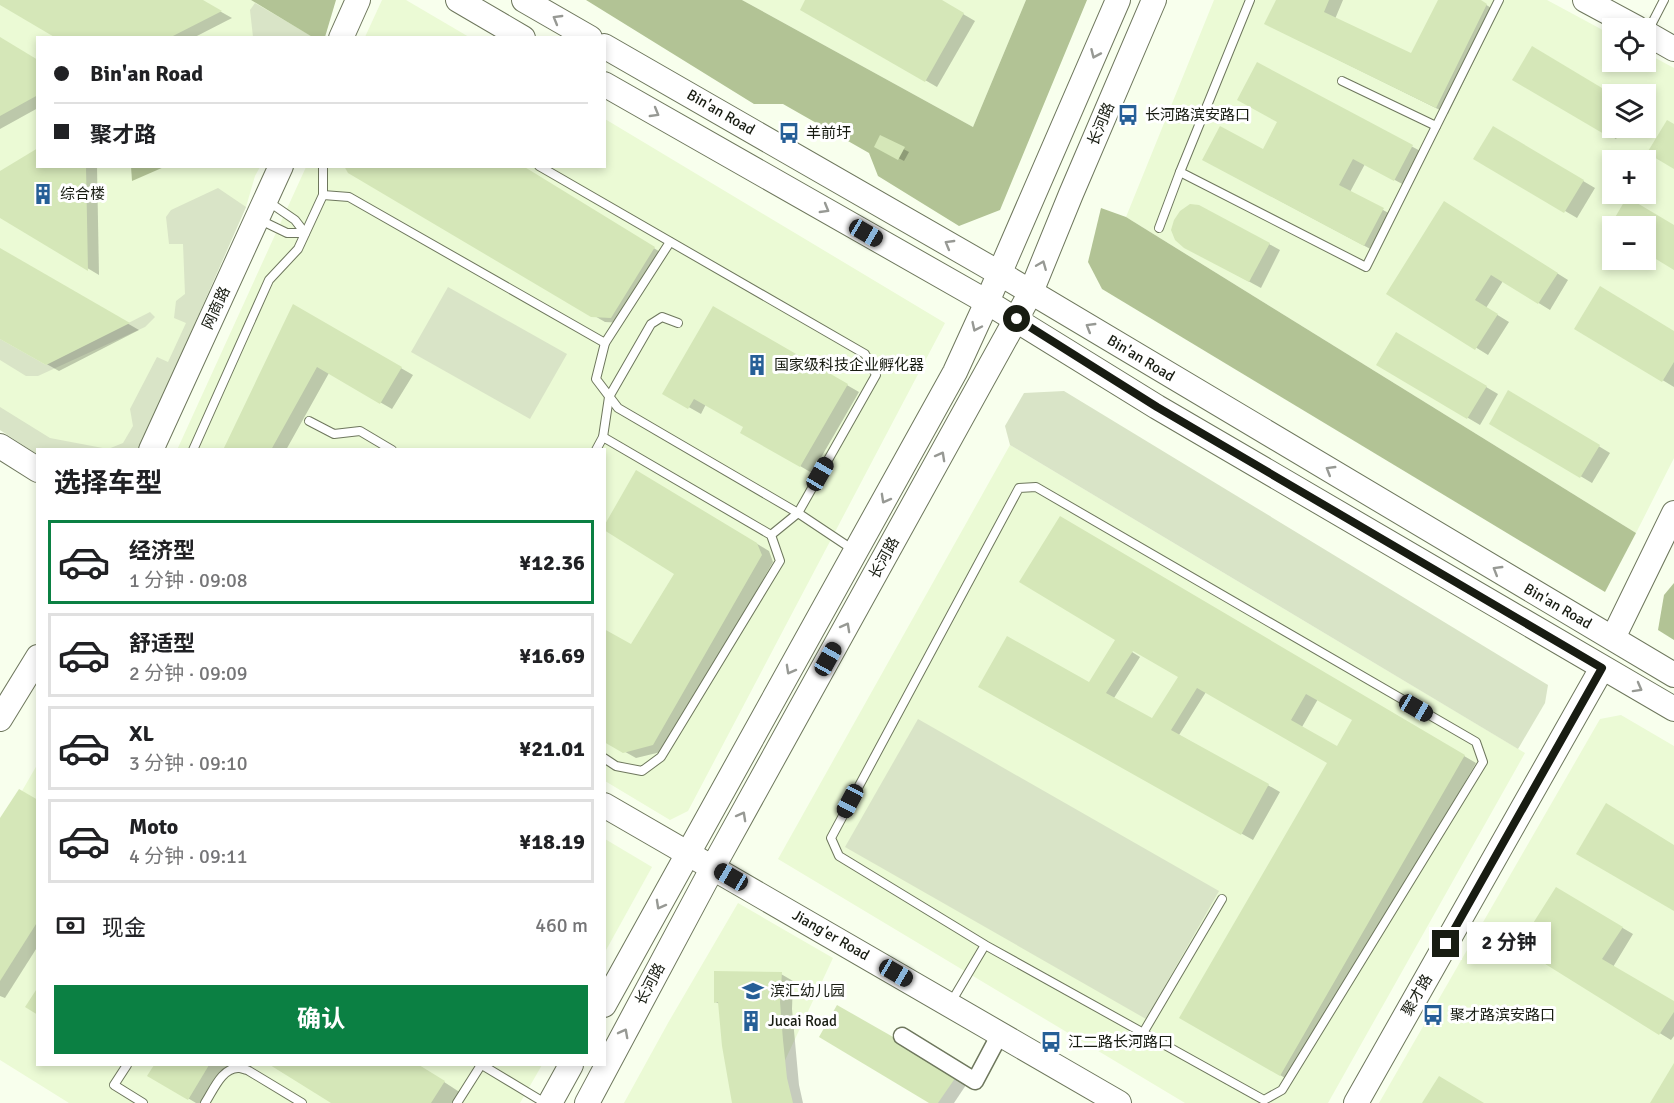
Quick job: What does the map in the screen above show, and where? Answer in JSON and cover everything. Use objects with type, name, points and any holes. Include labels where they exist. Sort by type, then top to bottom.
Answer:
[{"type":"main road","points":[[342,36],[358,0]]},
{"type":"main road","points":[[458,0],[520,36]]},
{"type":"main road","points":[[524,0],[587,36]]},
{"type":"main road","name":"长河路","points":[[606,1001],[955,372],[1118,0]]},
{"type":"main road","name":"长河路","points":[[587,1103],[713,867],[1031,292],[1154,0]]},
{"type":"main road","points":[[1585,0],[1618,18]]},
{"type":"main road","points":[[1656,39],[1674,49]]},
{"type":"main road","name":"Bin'an Road","points":[[606,46],[999,273],[1674,675]]},
{"type":"main road","name":"Bin'an Road","points":[[606,85],[1017,319],[1157,407],[1674,710]]},
{"type":"main road","name":"网商路","points":[[152,448],[280,168]]},
{"type":"main road","points":[[0,446],[36,469]]},
{"type":"main road","points":[[1613,638],[1674,513]]},
{"type":"main road","points":[[0,719],[36,660]]},
{"type":"main road","name":"聚才路","points":[[1356,1103],[1602,668]]},
{"type":"main road","name":"Jiang'er Road","points":[[606,806],[1119,1103]]},
{"type":"main road","points":[[550,1103],[570,1066]]},
{"type":"street","points":[[902,1036],[975,1081],[1000,1034]]},
{"type":"lane","points":[[1159,228],[1250,0]]},
{"type":"lane","points":[[1180,172],[1366,267],[1499,0]]},
{"type":"lane","points":[[1654,18],[1664,0]]},
{"type":"lane","points":[[1342,81],[1436,126]]},
{"type":"lane","points":[[194,448],[269,280],[298,249],[323,195],[323,168]]},
{"type":"lane","points":[[542,168],[866,354],[876,375],[798,513],[771,535]]},
{"type":"lane","points":[[323,195],[349,197],[605,343]]},
{"type":"lane","points":[[262,209],[295,220],[305,233]]},
{"type":"lane","points":[[262,209],[287,232],[305,233]]},
{"type":"lane","points":[[670,242],[605,343],[596,379],[618,408],[798,513],[856,551]]},
{"type":"lane","points":[[597,448],[603,437],[609,397],[651,324],[662,317],[678,323]]},
{"type":"lane","points":[[309,421],[334,434],[360,431],[389,448]]},
{"type":"lane","points":[[603,437],[771,535],[780,561],[661,757],[642,771],[616,766],[606,759]]},
{"type":"lane","points":[[1036,487],[1476,742],[1483,762],[1282,1090],[1264,1100],[985,945],[839,856],[831,838],[1019,488],[1036,487]]},
{"type":"lane","points":[[1143,1033],[1222,899]]},
{"type":"lane","points":[[950,1004],[985,945]]},
{"type":"lane","points":[[126,1066],[114,1085],[143,1103]]},
{"type":"lane","points":[[457,1103],[480,1066]]},
{"type":"lane","points":[[483,1066],[545,1103]]},
{"type":"lane","points":[[206,1103],[220,1079],[230,1070],[239,1068],[249,1071],[302,1103]]},
{"type":"shaded area","points":[[0,0],[251,0],[311,36],[36,36],[36,168],[259,168],[246,207],[140,448],[36,448],[36,453],[0,430]]},
{"type":"shaded area","points":[[251,0],[336,0],[325,36],[311,36]]},
{"type":"shaded area","points":[[382,0],[406,0],[467,36],[365,36]]},
{"type":"shaded area","points":[[586,0],[742,0],[973,127],[1026,0],[1087,0],[1000,210],[959,226],[878,176],[869,153],[783,104],[754,104]]},
{"type":"shaded area","points":[[742,0],[1026,0],[973,127]]},
{"type":"shaded area","points":[[1214,0],[1547,0],[1602,30],[1602,72],[1656,72],[1656,58],[1674,68],[1674,458],[1636,533],[1126,217]]},
{"type":"shaded area","points":[[255,3],[311,36],[253,36],[250,10]]},
{"type":"shaded area","points":[[606,120],[945,323],[688,811],[670,820],[606,782],[606,448],[178,448],[306,168],[606,168]]},
{"type":"shaded area","points":[[131,168],[162,168],[132,181]]},
{"type":"shaded area","points":[[218,188],[246,207],[140,448],[110,448],[123,443],[133,426],[130,409],[157,357],[168,362],[186,323],[174,318],[176,301],[185,294],[183,244],[169,244],[166,217],[171,210]]},
{"type":"shaded area","points":[[1101,208],[1126,217],[1636,533],[1605,592],[1102,289],[1088,262]]},
{"type":"shaded area","points":[[448,287],[567,354],[530,419],[411,352]]},
{"type":"shaded area","points":[[150,312],[155,317],[145,327],[38,376],[26,376],[0,360],[0,339],[46,365]]},
{"type":"shaded area","points":[[1064,391],[1548,685],[1545,703],[1518,749],[1010,445],[1005,426],[1024,393]]},
{"type":"shaded area","points":[[0,407],[50,438],[103,448],[36,448],[36,453],[0,430]]},
{"type":"shaded area","points":[[1010,445],[1525,753],[1328,1103],[1185,1103],[778,859]]},
{"type":"shaded area","points":[[1674,583],[1674,640],[1658,630],[1664,595]]},
{"type":"shaded area","points":[[1621,715],[1674,746],[1674,1103],[1379,1103],[1600,719]]},
{"type":"shaded area","points":[[918,719],[1219,891],[1146,1019],[845,847]]},
{"type":"shaded area","points":[[36,767],[36,1066],[541,1066],[520,1103],[69,1103],[0,1060],[0,829]]},
{"type":"shaded area","points":[[606,840],[652,867],[606,950]]},
{"type":"shaded area","name":"滨汇幼儿园","points":[[738,903],[833,958],[765,1103],[624,1103],[668,1023]]},
{"type":"building","points":[[0,0],[203,0],[222,11],[173,36],[53,36],[0,5]]},
{"type":"building","points":[[805,0],[942,0],[964,13],[925,82],[800,10]]},
{"type":"building","points":[[1276,0],[1329,0],[1324,12],[1411,53],[1438,0],[1481,0],[1487,4],[1436,108],[1264,24]]},
{"type":"building","points":[[0,37],[36,59],[36,96],[0,116]]},
{"type":"building","points":[[1532,46],[1602,88],[1602,133],[1512,80]]},
{"type":"building","points":[[1257,62],[1413,145],[1394,181],[1353,159],[1339,185],[1384,208],[1364,246],[1202,160],[1220,126],[1263,149],[1277,122],[1237,100]]},
{"type":"building","points":[[1667,120],[1674,124],[1674,169],[1656,158],[1656,150],[1649,150]]},
{"type":"building","points":[[1493,126],[1584,180],[1564,213],[1473,159]]},
{"type":"building","points":[[880,135],[905,147],[898,160],[874,147]]},
{"type":"building","name":"综合楼","points":[[36,149],[36,168],[86,168],[88,271],[0,218],[0,171]]},
{"type":"building","points":[[345,168],[526,168],[655,247],[611,318],[591,317],[348,173]]},
{"type":"building","points":[[1444,201],[1558,273],[1538,304],[1491,275],[1475,300],[1498,314],[1475,350],[1386,294]]},
{"type":"building","points":[[1190,204],[1199,205],[1270,243],[1249,282],[1184,248],[1175,240],[1171,230],[1174,220],[1180,211]]},
{"type":"building","points":[[1623,204],[1639,204],[1674,225],[1674,270],[1656,259],[1656,216],[1616,216]]},
{"type":"building","points":[[0,248],[130,323],[46,365],[0,339]]},
{"type":"building","points":[[1600,286],[1674,331],[1674,362],[1662,382],[1574,329]]},
{"type":"building","points":[[293,304],[402,367],[380,404],[317,367],[272,448],[224,448]]},
{"type":"building","points":[[713,306],[848,384],[800,467],[740,433],[743,427],[694,399],[688,409],[662,394]]},
{"type":"building","points":[[1396,332],[1487,386],[1467,419],[1376,365]]},
{"type":"building","points":[[1508,390],[1600,445],[1580,478],[1489,424]]},
{"type":"building","points":[[636,470],[757,543],[762,555],[653,745],[623,753],[606,743],[606,630],[631,644],[674,574],[606,531],[606,522]]},
{"type":"building","points":[[1060,516],[1465,755],[1280,1076],[1179,1018],[1327,763],[1197,688],[1171,730],[1269,784],[1241,835],[978,687],[1007,636],[1089,682],[1115,640],[1019,582]],"holes":[[[1133,651],[1178,677],[1152,718],[1106,693]],[[1306,694],[1352,720],[1337,746],[1291,720]]]},
{"type":"building","points":[[19,789],[36,799],[36,924],[0,981],[0,818]]},
{"type":"building","points":[[1606,803],[1674,845],[1674,911],[1576,854]]},
{"type":"building","points":[[1556,887],[1623,927],[1602,959],[1674,1001],[1674,1012],[1659,1035],[1518,947]]},
{"type":"building","name":"Jucai Road","points":[[714,971],[782,972],[780,1002],[783,1040],[787,1078],[793,1103],[732,1103],[722,1046],[718,1002],[714,1003]]},
{"type":"building","points":[[36,990],[36,1014],[25,1007]]},
{"type":"building","points":[[837,1005],[958,1074],[938,1103],[929,1103],[819,1037]]},
{"type":"building","points":[[1674,1063],[1674,1103],[1650,1103]]},
{"type":"building","points":[[153,1066],[208,1066],[188,1100],[147,1076]]},
{"type":"building","points":[[272,1066],[421,1066],[445,1081],[431,1103],[331,1103]]},
{"type":"building","points":[[1439,1076],[1484,1103],[1422,1103]]},
{"type":"place","name":"长河路滨安路口","points":[[1128,115]]},
{"type":"place","name":"羊前圩","points":[[789,133]]},
{"type":"place","name":"综合楼","points":[[43,194]]},
{"type":"place","name":"国家级科技企业孵化器","points":[[757,365]]},
{"type":"place","name":"滨汇幼儿园","points":[[753,991]]},
{"type":"place","name":"聚才路滨安路口","points":[[1433,1015]]},
{"type":"place","name":"Jucai Road","points":[[751,1021]]},
{"type":"place","name":"江二路长河路口","points":[[1051,1042]]},
{"type":"route","points":[[1017,319],[1157,407],[1311,499],[1602,668],[1446,944]]}]
